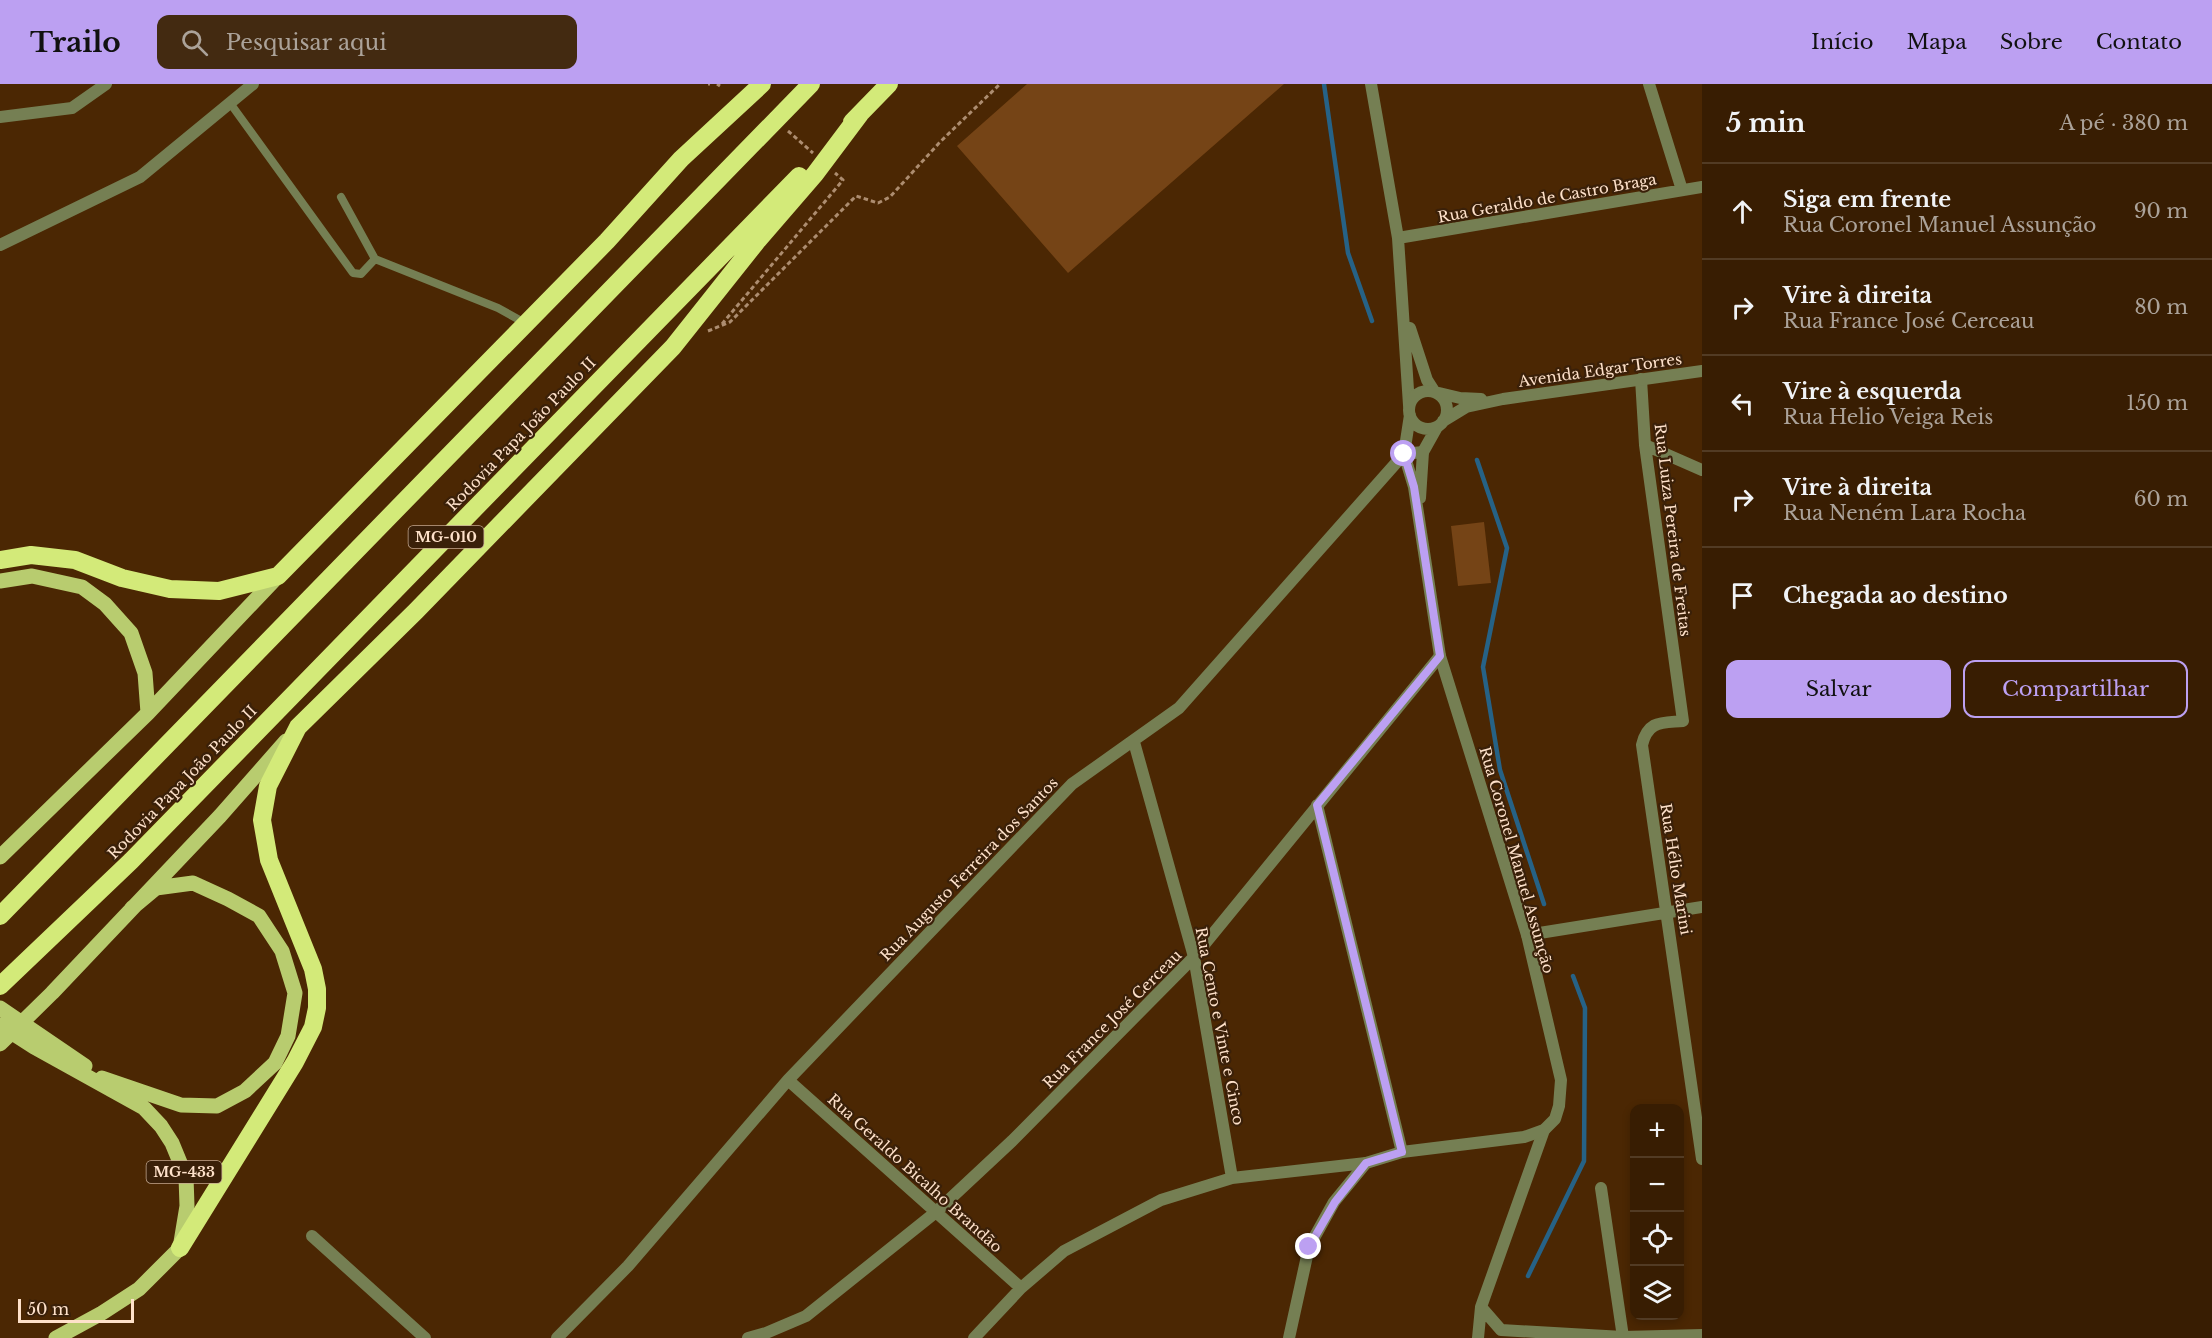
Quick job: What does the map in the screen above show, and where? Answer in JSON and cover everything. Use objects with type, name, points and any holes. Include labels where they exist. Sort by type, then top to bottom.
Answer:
[{"type":"highway","points":[[0,560],[31,555],[75,560],[122,578],[170,589],[219,591],[278,576],[607,241],[681,159],[744,84]]},
{"type":"highway","points":[[681,159],[762,84]]},
{"type":"highway","name":"MG-010","points":[[0,916],[811,84]]},
{"type":"highway","name":"Rodovia Papa João Paulo II","points":[[0,986],[131,861],[889,84]]},
{"type":"highway","points":[[180,1248],[295,1062],[313,1027],[317,989],[313,969],[270,860],[262,820],[268,786],[298,727],[416,611],[673,347],[758,240],[815,174],[860,114]]},
{"type":"main road","points":[[0,581],[32,576],[82,587],[105,604],[131,633],[145,673],[148,712]]},
{"type":"main road","points":[[0,857],[148,712],[278,576]]},
{"type":"main road","points":[[0,1044],[52,993],[220,816],[298,727]]},
{"type":"main road","points":[[102,1078],[181,1105],[217,1106],[245,1091],[275,1063],[288,1036],[295,993],[282,951],[259,916],[193,883],[156,888],[132,908]]},
{"type":"main road","name":"MG-433","points":[[0,1008],[40,1042],[144,1108]]},
{"type":"main road","name":"MG-433","points":[[0,1025],[40,1042],[102,1078],[144,1108],[161,1126],[172,1143],[186,1177],[187,1206],[180,1248]]},
{"type":"main road","points":[[56,1338],[102,1314],[139,1289],[180,1248]]},
{"type":"street","points":[[0,117],[72,108],[105,84]]},
{"type":"street","points":[[0,245],[140,177],[253,84]]},
{"type":"street","name":"Rua Coronel Manuel Assunção","points":[[1371,84],[1398,238],[1405,313],[1410,410],[1404,454],[1414,487],[1440,656],[1527,935],[1561,1080],[1559,1106],[1555,1119],[1544,1130],[1481,1307],[1478,1338]]},
{"type":"street","points":[[1649,84],[1682,190]]},
{"type":"street","name":"Rua Geraldo de Castro Braga","points":[[1398,238],[1702,187]]},
{"type":"street","points":[[1405,313],[1427,380],[1446,402],[1446,415],[1440,424],[1432,428],[1420,427],[1410,410],[1419,392],[1435,392]]},
{"type":"street","name":"Avenida Edgar Torres","points":[[1419,517],[1423,452],[1440,424],[1466,406],[1702,371]]},
{"type":"street","name":"Rua Luiza Pereira de Freitas","points":[[1641,380],[1645,445],[1683,721]]},
{"type":"street","name":"Avenida Edgar Torres","points":[[1435,392],[1460,398],[1503,399]]},
{"type":"street","points":[[1645,445],[1702,470]]},
{"type":"street","points":[[1404,454],[1423,452]]},
{"type":"street","name":"Rua Augusto Ferreira dos Santos","points":[[557,1338],[628,1266],[788,1080],[1072,784],[1179,708],[1404,454]]},
{"type":"street","name":"Rua France José Cerceau","points":[[748,1338],[806,1316],[936,1212],[1012,1141],[1194,957],[1440,656]]},
{"type":"street","name":"Rua Hélio Marini","points":[[1683,721],[1650,726],[1644,734],[1642,745],[1702,1159]]},
{"type":"street","name":"Rua Cento e Vinte e Cinco","points":[[1134,742],[1194,957],[1232,1178]]},
{"type":"street","points":[[1317,805],[1402,1152]]},
{"type":"street","points":[[1527,935],[1702,907]]},
{"type":"street","name":"Rua Geraldo Bicalho Brandão","points":[[788,1080],[1022,1288]]},
{"type":"street","points":[[974,1338],[1022,1288],[1064,1251],[1161,1200],[1232,1178],[1366,1163],[1402,1152],[1524,1137],[1544,1130]]},
{"type":"street","points":[[1288,1338],[1309,1247],[1335,1202],[1366,1163]]},
{"type":"street","points":[[1601,1188],[1623,1337]]},
{"type":"street","points":[[312,1236],[425,1338]]},
{"type":"street","points":[[1481,1307],[1504,1334],[1623,1337],[1702,1335]]},
{"type":"lane","points":[[230,103],[353,273],[361,274],[375,259]]},
{"type":"lane","points":[[342,197],[375,259],[498,308],[525,323]]},
{"type":"path","points":[[703,334],[730,322],[856,196],[878,204],[890,197],[940,142],[1000,84]]},
{"type":"path","points":[[722,325],[745,297]]},
{"type":"shaded area","points":[[1027,84],[1284,84],[1068,273],[957,146]]},
{"type":"shaded area","points":[[1484,522],[1491,583],[1458,586],[1451,526]]},
{"type":"waterway","points":[[1324,84],[1348,253],[1372,321]]},
{"type":"waterway","points":[[1477,460],[1507,548],[1483,667],[1500,770],[1544,904]]},
{"type":"waterway","points":[[1528,1276],[1584,1161],[1585,1008],[1573,976]]},
{"type":"route","points":[[1309,1247],[1335,1202],[1366,1163],[1402,1152],[1317,805],[1440,656],[1414,487],[1404,454]]}]
